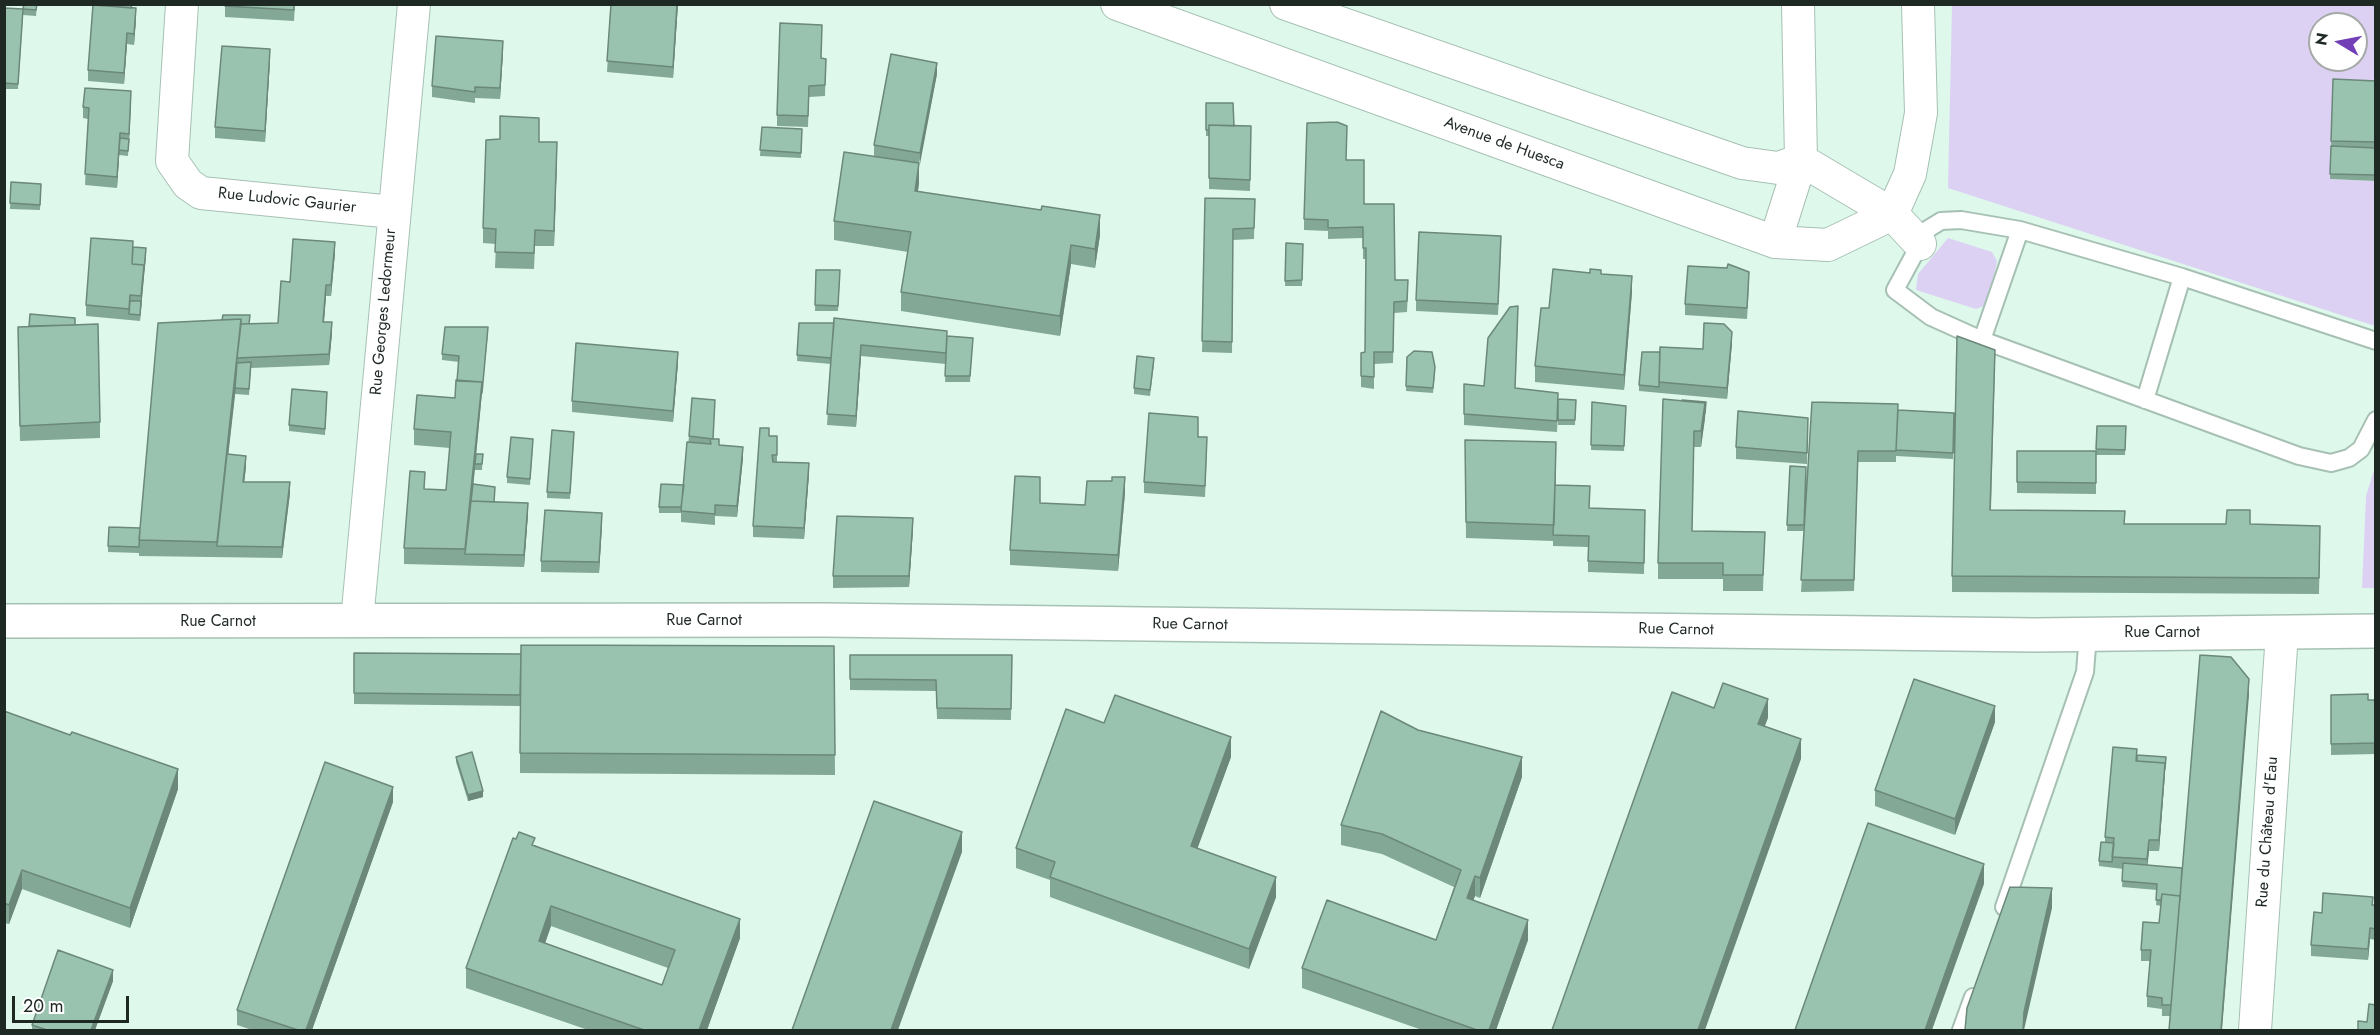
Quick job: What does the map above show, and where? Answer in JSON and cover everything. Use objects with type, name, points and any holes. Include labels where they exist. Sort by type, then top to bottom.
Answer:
[{"type":"main road","name":"Rue Carnot","points":[[4,621],[824,620],[2088,634],[2376,632]]},
{"type":"street","name":"Rue Ludovic Gaurier","points":[[182,4],[172,161],[188,184],[201,193],[393,212]]},
{"type":"street","name":"Rue Georges Ledormeur","points":[[357,621],[414,4]]},
{"type":"street","name":"Avenue de Huesca","points":[[1117,4],[1775,242],[1828,245],[1892,214]]},
{"type":"street","points":[[1286,4],[1742,164],[1778,168],[1801,160],[1892,214],[1920,244]]},
{"type":"street","points":[[1775,242],[1801,160],[1798,4]]},
{"type":"street","points":[[1892,214],[1910,174],[1921,113],[1918,4]]},
{"type":"street","name":"Rue du Château d'Eau","points":[[2255,1030],[2282,633]]},
{"type":"lane","points":[[2376,341],[2182,277],[2020,230],[1961,220],[1941,221],[1928,229],[1895,290],[1931,317],[1982,340],[2299,456],[2331,463],[2349,458],[2361,449],[2376,420]]},
{"type":"lane","points":[[1982,340],[2020,230]]},
{"type":"lane","points":[[2145,400],[2182,277]]},
{"type":"lane","points":[[2000,918],[2085,672],[2088,634]]},
{"type":"lane","points":[[1962,1030],[1977,986]]},
{"type":"shaded area","points":[[1952,5],[2375,5],[2375,91],[2330,179],[2375,181],[2375,326],[1948,188]]},
{"type":"shaded area","points":[[1948,238],[1992,252],[1997,261],[1989,304],[1976,309],[1916,290],[1918,274]]},
{"type":"shaded area","points":[[2375,467],[2375,588],[2362,588],[2366,496]]},
{"type":"building","points":[[24,4],[37,4],[36,10],[23,9]]},
{"type":"building","points":[[96,4],[132,4],[131,8]]},
{"type":"building","points":[[225,4],[294,4],[294,10],[225,6]]},
{"type":"building","points":[[611,4],[677,4],[673,67],[607,61]]},
{"type":"building","points":[[93,5],[136,8],[134,34],[127,33],[124,73],[88,70]]},
{"type":"building","points":[[4,8],[23,9],[18,84],[4,83]]},
{"type":"building","points":[[780,23],[822,25],[821,58],[826,59],[825,85],[809,86],[808,116],[777,115]]},
{"type":"building","points":[[436,36],[503,41],[500,88],[475,87],[475,92],[432,86]]},
{"type":"building","points":[[222,46],[270,49],[265,131],[215,127]]},
{"type":"building","points":[[891,54],[937,63],[920,153],[874,145]]},
{"type":"building","points":[[2333,79],[2376,81],[2376,142],[2331,141]]},
{"type":"building","points":[[85,88],[131,91],[129,134],[120,133],[117,177],[85,174],[89,108],[83,107]]},
{"type":"building","points":[[1206,103],[1233,103],[1234,126],[1209,125],[1209,130],[1206,130]]},
{"type":"building","points":[[500,116],[539,118],[539,142],[557,142],[554,231],[535,230],[534,253],[495,252],[496,229],[483,228],[486,140],[500,139]]},
{"type":"building","points":[[1337,122],[1347,126],[1346,160],[1364,160],[1364,204],[1394,204],[1395,280],[1408,280],[1407,301],[1394,302],[1393,352],[1374,352],[1374,377],[1361,376],[1361,353],[1365,352],[1366,248],[1363,248],[1363,227],[1328,228],[1328,220],[1304,219],[1307,123]]},
{"type":"building","points":[[1209,125],[1251,126],[1250,180],[1209,178]]},
{"type":"building","points":[[762,127],[802,129],[801,153],[760,150]]},
{"type":"building","points":[[120,138],[129,139],[128,151],[119,150]]},
{"type":"building","points":[[2331,146],[2376,148],[2376,175],[2330,174]]},
{"type":"building","points":[[844,152],[919,163],[915,191],[1041,210],[1042,206],[1100,215],[1095,249],[1071,245],[1060,316],[901,292],[911,232],[834,221]]},
{"type":"building","points":[[11,182],[41,184],[40,205],[10,203]]},
{"type":"building","points":[[1205,198],[1255,199],[1254,228],[1233,229],[1232,342],[1202,341]]},
{"type":"building","points":[[1419,232],[1501,236],[1498,304],[1416,300]]},
{"type":"building","points":[[91,238],[133,241],[132,264],[144,265],[141,296],[130,295],[129,309],[86,305]]},
{"type":"building","points":[[293,239],[335,242],[331,285],[326,285],[323,322],[332,322],[329,354],[237,358],[241,324],[278,323],[281,281],[290,282]]},
{"type":"building","points":[[1286,243],[1303,244],[1302,280],[1285,281]]},
{"type":"building","points":[[133,247],[146,248],[144,270],[144,265],[132,264]]},
{"type":"building","points":[[1728,264],[1749,272],[1747,308],[1685,304],[1688,266],[1727,268]]},
{"type":"building","points":[[1553,269],[1590,273],[1590,269],[1601,270],[1601,274],[1632,276],[1624,375],[1535,366],[1541,308],[1549,308]]},
{"type":"building","points":[[816,270],[840,270],[838,306],[815,305]]},
{"type":"building","points":[[130,301],[141,301],[140,315],[129,314]]},
{"type":"building","points":[[1518,306],[1515,388],[1558,393],[1557,421],[1464,414],[1464,384],[1484,386],[1488,338],[1510,307]]},
{"type":"building","points":[[30,314],[75,318],[75,325],[29,326]]},
{"type":"building","points":[[223,315],[250,315],[249,324],[241,324],[241,319],[222,320]]},
{"type":"building","points":[[834,318],[947,331],[946,353],[861,345],[856,416],[827,414]]},
{"type":"building","points":[[241,319],[217,542],[139,540],[158,323]]},
{"type":"building","points":[[799,323],[834,323],[831,358],[797,355]]},
{"type":"building","points":[[1704,323],[1724,324],[1732,332],[1727,388],[1659,382],[1660,347],[1703,349]]},
{"type":"building","points":[[98,324],[100,422],[20,426],[18,327]]},
{"type":"building","points":[[445,327],[488,327],[482,393],[482,382],[457,381],[459,356],[442,354]]},
{"type":"building","points":[[947,336],[973,338],[970,376],[945,376]]},
{"type":"building","points":[[1957,336],[1995,350],[1990,510],[2125,511],[2124,524],[2226,524],[2227,510],[2250,510],[2250,524],[2320,526],[2319,578],[1952,576]]},
{"type":"building","points":[[576,343],[678,352],[673,411],[572,401]]},
{"type":"building","points":[[1414,351],[1432,352],[1435,367],[1433,388],[1406,386],[1407,357]]},
{"type":"building","points":[[1642,352],[1660,352],[1659,387],[1639,385]]},
{"type":"building","points":[[1137,356],[1154,358],[1150,390],[1134,388]]},
{"type":"building","points":[[251,362],[249,389],[235,388],[237,363]]},
{"type":"building","points":[[456,380],[482,382],[465,549],[404,548],[410,471],[425,472],[424,489],[446,490],[451,432],[414,429],[417,395],[455,398]]},
{"type":"building","points":[[292,389],[327,392],[325,429],[289,425]]},
{"type":"building","points":[[692,398],[715,400],[713,439],[689,436]]},
{"type":"building","points":[[1558,399],[1576,400],[1575,420],[1558,420]]},
{"type":"building","points":[[1663,399],[1705,403],[1701,431],[1694,431],[1692,531],[1765,532],[1763,575],[1723,575],[1723,563],[1658,563]]},
{"type":"building","points":[[1682,400],[1706,402],[1705,413],[1705,403]]},
{"type":"building","points":[[1592,402],[1626,406],[1624,446],[1591,445]]},
{"type":"building","points":[[1812,402],[1898,404],[1896,451],[1858,451],[1854,580],[1801,580]]},
{"type":"building","points":[[1898,410],[1954,413],[1953,453],[1896,450]]},
{"type":"building","points":[[1738,411],[1808,418],[1807,453],[1736,447]]},
{"type":"building","points":[[1149,413],[1198,417],[1198,437],[1207,437],[1205,486],[1144,482]]},
{"type":"building","points":[[2097,426],[2126,426],[2125,450],[2096,449]]},
{"type":"building","points":[[760,428],[769,428],[769,436],[777,436],[777,455],[772,455],[773,462],[809,463],[804,528],[753,526]]},
{"type":"building","points":[[552,430],[574,432],[570,493],[547,492]]},
{"type":"building","points":[[511,437],[533,439],[530,479],[507,477]]},
{"type":"building","points":[[710,439],[719,439],[719,445],[743,447],[737,506],[715,505],[715,514],[681,511],[687,442],[711,444]]},
{"type":"building","points":[[1465,440],[1556,442],[1554,525],[1466,522]]},
{"type":"building","points":[[2017,451],[2096,451],[2096,483],[2017,482]]},
{"type":"building","points":[[227,454],[246,456],[243,482],[290,482],[282,547],[217,546]]},
{"type":"building","points":[[476,454],[483,454],[482,464],[475,464]]},
{"type":"building","points":[[1790,466],[1806,467],[1804,525],[1787,525]]},
{"type":"building","points":[[1015,476],[1040,477],[1040,503],[1085,505],[1087,481],[1112,481],[1112,477],[1125,477],[1118,555],[1010,550]]},
{"type":"building","points":[[473,484],[495,487],[494,502],[471,501]]},
{"type":"building","points":[[661,484],[684,485],[681,507],[659,507]]},
{"type":"building","points":[[1555,485],[1590,486],[1589,508],[1645,510],[1644,563],[1588,561],[1589,536],[1553,535]]},
{"type":"building","points":[[471,501],[528,503],[524,555],[465,554]]},
{"type":"building","points":[[545,510],[602,513],[599,562],[541,561]]},
{"type":"building","points":[[837,516],[913,518],[909,576],[833,576]]},
{"type":"building","points":[[109,527],[140,528],[139,547],[108,546]]},
{"type":"building","points":[[521,645],[834,646],[835,755],[520,753]]},
{"type":"building","points":[[354,653],[521,654],[520,695],[354,693]]},
{"type":"building","points":[[850,655],[1012,655],[1011,709],[937,708],[936,680],[850,679]]},
{"type":"building","points":[[2200,655],[2231,657],[2249,679],[2221,1030],[2169,1030]]},
{"type":"building","points":[[1914,679],[1995,706],[1955,819],[1875,790]]},
{"type":"building","points":[[1723,683],[1768,699],[1758,724],[1801,739],[1698,1030],[1552,1030],[1672,692],[1714,708]]},
{"type":"building","points":[[2368,694],[2368,700],[2376,700],[2376,743],[2331,744],[2331,695]]},
{"type":"building","points":[[1115,695],[1231,737],[1191,846],[1276,877],[1249,949],[1050,877],[1055,862],[1016,848],[1066,709],[1104,723]]},
{"type":"building","points":[[4,711],[70,735],[72,732],[178,769],[130,908],[22,870],[9,905],[4,903]]},
{"type":"building","points":[[1381,711],[1418,730],[1522,757],[1480,878],[1475,876],[1467,898],[1528,920],[1489,1030],[1477,1030],[1302,968],[1327,900],[1436,940],[1461,870],[1382,834],[1341,825]]},
{"type":"building","points":[[2113,747],[2137,749],[2136,761],[2165,763],[2159,840],[2149,840],[2147,859],[2112,857],[2114,838],[2105,837]]},
{"type":"building","points":[[472,752],[483,791],[468,795],[456,757]]},
{"type":"building","points":[[2137,755],[2166,757],[2165,769],[2165,763],[2137,761]]},
{"type":"building","points":[[325,762],[393,787],[306,1030],[298,1030],[237,1010]]},
{"type":"building","points":[[874,801],[962,832],[891,1030],[792,1030]]},
{"type":"building","points":[[1868,823],[1984,864],[1925,1030],[1795,1030]]},
{"type":"building","points":[[519,832],[535,838],[532,845],[740,919],[699,1030],[644,1030],[466,968],[513,838],[516,839]],"holes":[[[551,906],[675,950],[662,985],[539,941]]]},
{"type":"building","points":[[2101,842],[2114,843],[2112,862],[2099,861]]},
{"type":"building","points":[[2123,863],[2182,868],[2180,900],[2180,896],[2162,894],[2161,900],[2156,900],[2157,884],[2122,881]]},
{"type":"building","points":[[2010,887],[2052,888],[2024,1012],[2023,1030],[1965,1030],[1967,1008]]},
{"type":"building","points":[[2323,893],[2373,897],[2372,905],[2376,905],[2376,929],[2370,928],[2368,949],[2311,945],[2314,912],[2322,913]]},
{"type":"building","points":[[2162,894],[2180,896],[2171,1005],[2162,1005],[2162,998],[2147,996],[2151,950],[2141,950],[2143,922],[2159,923]]},
{"type":"building","points":[[58,950],[113,970],[91,1030],[47,1030],[32,1025]]},
{"type":"building","points":[[2369,1004],[2376,1005],[2376,1030],[2358,1030],[2358,1021],[2367,1022]]}]
